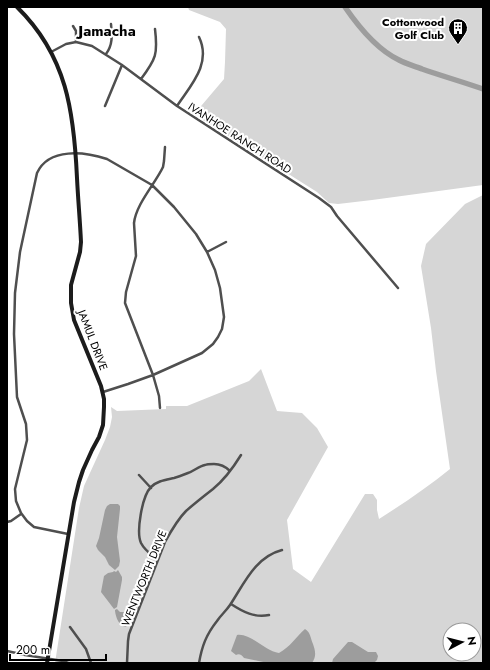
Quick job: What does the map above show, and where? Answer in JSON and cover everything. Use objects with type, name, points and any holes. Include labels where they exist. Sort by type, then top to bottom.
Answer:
[{"type":"street","name":"JAMUL DRIVE","points":[[17,7],[44,40],[51,52],[60,72],[72,116],[76,154],[81,242],[80,252],[71,285],[70,303],[74,320],[101,386],[104,408],[103,425],[79,482],[74,502],[47,661]]},
{"type":"street","points":[[106,54],[112,41],[111,24]]},
{"type":"street","points":[[51,52],[66,44],[76,42],[76,31],[73,26]]},
{"type":"street","points":[[141,79],[152,65],[156,53],[157,45],[155,29]]},
{"type":"street","points":[[177,106],[202,66],[204,56],[202,42],[199,38]]},
{"type":"street","name":"IVANHOE RANCH ROAD","points":[[76,42],[92,46],[106,54],[165,98],[331,207],[398,288]]},
{"type":"street","points":[[105,106],[122,65]]},
{"type":"street","points":[[160,408],[159,396],[153,374],[127,309],[125,300],[136,256],[135,217],[163,167],[165,147]]},
{"type":"street","points":[[68,534],[34,527],[27,521],[18,508],[15,489],[27,440],[27,430],[17,397],[14,334],[15,294],[20,252],[38,170],[44,162],[52,157],[60,155],[87,154],[107,159],[152,185],[186,221],[208,252],[220,288],[223,321],[220,333],[213,344],[202,353],[128,384],[102,392]]},
{"type":"street","points":[[208,252],[226,242]]},
{"type":"street","name":"WENTWORTH DRIVE","points":[[127,663],[128,638],[170,532],[182,516],[224,479],[240,455]]},
{"type":"street","points":[[158,560],[145,549],[139,534],[143,503],[151,488],[165,479],[174,478],[205,465],[216,464],[225,467],[230,471]]},
{"type":"street","points":[[139,475],[151,488]]},
{"type":"street","points":[[7,522],[22,514]]},
{"type":"street","points":[[198,663],[204,641],[208,634],[217,620],[231,604],[252,570],[275,552],[282,550]]},
{"type":"street","points":[[231,604],[244,612],[269,615]]},
{"type":"street","points":[[70,627],[86,649],[91,663]]},
{"type":"street","points":[[7,651],[47,661],[63,661],[68,663]]},
{"type":"shaded area","name":"Cottonwood Golf Club","points":[[188,7],[483,7],[483,185],[338,204],[329,203],[317,192],[203,120],[196,112],[224,79],[226,29],[220,22],[189,10]]},
{"type":"shaded area","points":[[483,195],[483,663],[55,663],[79,508],[84,486],[110,427],[112,417],[111,407],[117,411],[166,409],[166,406],[187,406],[249,381],[261,369],[277,411],[302,413],[317,428],[328,447],[287,520],[293,569],[311,582],[365,494],[373,494],[377,500],[379,519],[416,495],[450,469],[421,266],[426,244],[465,204]]},
{"type":"shaded area","points":[[110,504],[118,504],[120,506],[117,537],[120,561],[119,566],[115,570],[109,565],[105,557],[96,546],[105,510]]},
{"type":"shaded area","points":[[118,570],[122,580],[117,607],[114,609],[101,592],[104,576]]},
{"type":"shaded area","points":[[117,609],[120,612],[131,613],[130,620],[126,627],[121,625],[118,621],[115,611]]},
{"type":"shaded area","points":[[305,629],[314,646],[315,658],[312,663],[268,663],[244,658],[231,651],[237,635],[242,635],[253,639],[274,652],[279,653],[290,645]]},
{"type":"shaded area","points":[[348,642],[352,642],[368,652],[376,652],[378,656],[377,660],[374,663],[332,663],[333,659]]},
{"type":"waterway","points":[[345,7],[369,37],[391,56],[430,72],[483,89]]},
{"type":"place","name":"Cottonwood Golf Club","points":[[458,45]]},
{"type":"district","name":"Jamacha","points":[[107,31]]}]
